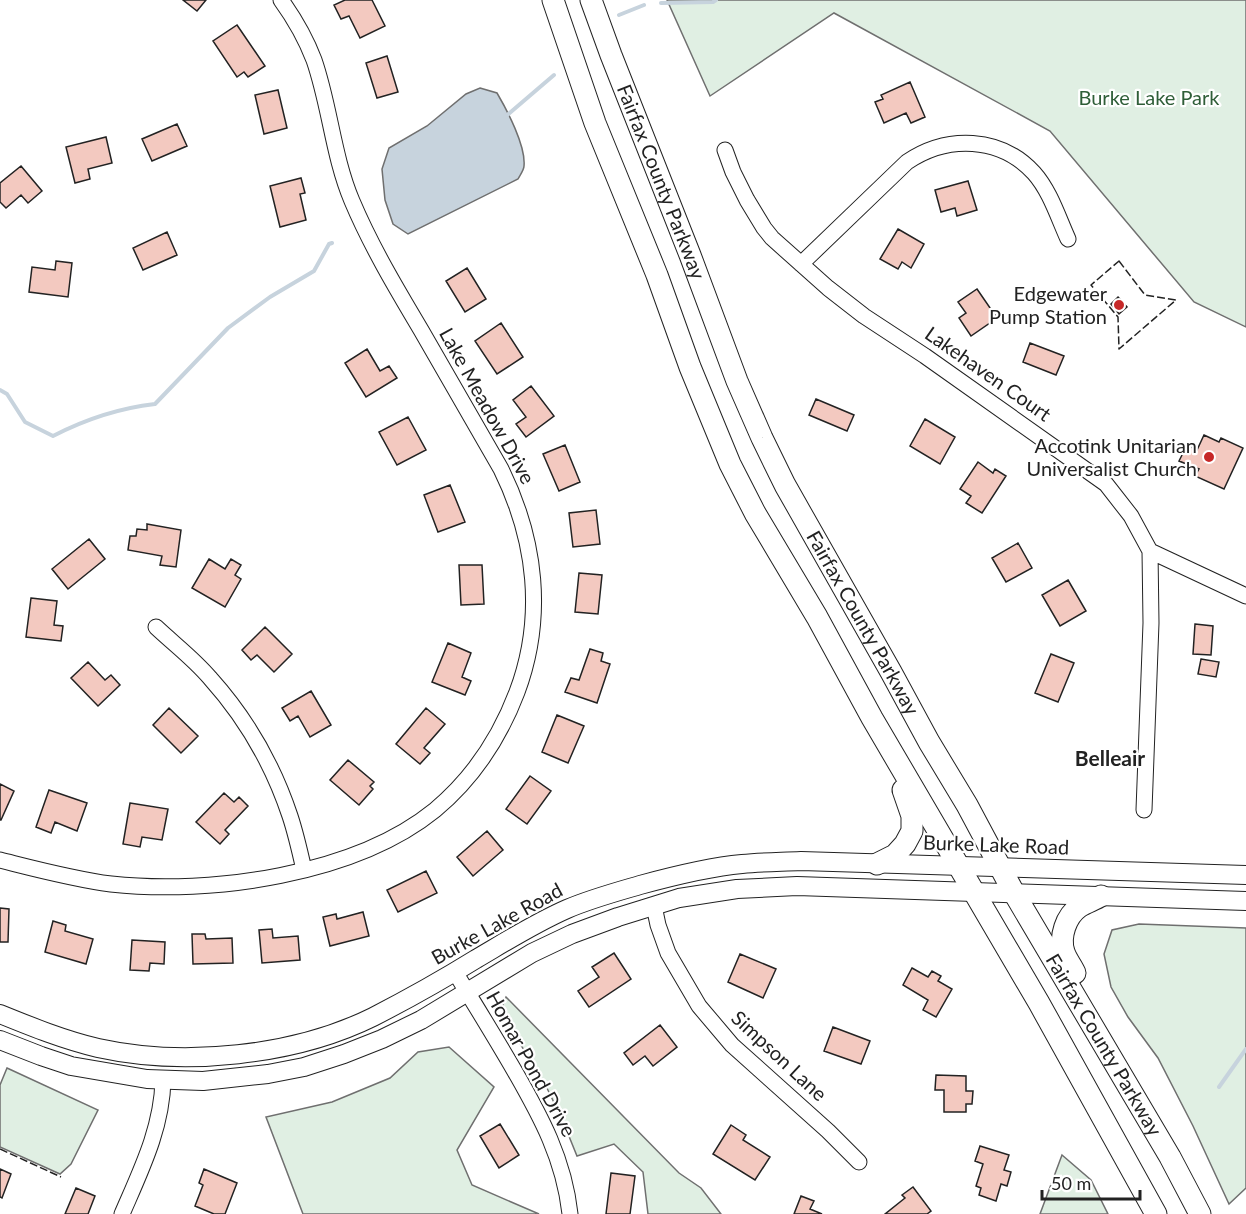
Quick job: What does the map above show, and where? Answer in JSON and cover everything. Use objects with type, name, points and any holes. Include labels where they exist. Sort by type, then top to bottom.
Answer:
[{"type":"highway","name":"Fairfax County Parkway","points":[[553,0],[595,123],[657,275],[690,367],[722,445],[755,513],[1039,1003],[1156,1214]]},
{"type":"highway","name":"Fairfax County Parkway","points":[[591,0],[737,381],[762,438],[796,505],[929,742],[967,805],[1014,893],[1170,1156],[1200,1214]]},
{"type":"highway","points":[[872,718],[912,816],[912,831],[906,844],[895,855],[877,864]]},
{"type":"highway","points":[[1101,896],[1077,908],[1068,920],[1063,941],[1064,951],[1106,1046]]},
{"type":"main road","name":"Burke Lake Road","points":[[0,1014],[57,1036],[99,1048],[128,1053],[191,1057],[263,1051],[335,1033],[371,1018],[520,933],[567,909],[677,875],[740,864],[801,861],[1246,875]]},
{"type":"main road","points":[[0,1040],[71,1066],[118,1075],[163,1080],[203,1081],[268,1074],[304,1067],[382,1039],[421,1020],[532,953],[572,934],[679,898],[737,889],[797,886],[1246,901]]},
{"type":"street","name":"Lake Meadow Drive","points":[[0,860],[83,880],[111,884],[178,887],[222,885],[261,879],[334,861],[396,836],[416,824],[450,796],[493,743],[521,681],[532,634],[533,579],[529,549],[512,491],[363,226],[343,176],[314,60],[298,27],[281,0]]},
{"type":"street","points":[[801,264],[907,162],[936,147],[956,143],[985,145],[1002,150],[1025,164],[1044,186],[1068,239]]},
{"type":"street","name":"Lakehaven Court","points":[[725,150],[747,200],[772,238],[828,288],[864,316],[925,356],[1106,484],[1131,516],[1150,551],[1151,623],[1144,810]]},
{"type":"street","points":[[1150,551],[1246,596]]},
{"type":"street","points":[[156,627],[210,678],[251,732],[279,786],[291,818],[304,870]]},
{"type":"street","name":"Simpson Lane","points":[[654,906],[668,953],[699,1006],[732,1045],[859,1162]]},
{"type":"street","name":"Homar Pond Drive","points":[[455,972],[543,1123],[555,1149],[565,1182],[570,1214]]},
{"type":"street","points":[[122,1214],[149,1152],[162,1100],[163,1080]]},
{"type":"green space","name":"Burke Lake Park","points":[[667,0],[1246,0],[1246,327],[1194,302],[1050,131],[834,13],[710,96]]},
{"type":"green space","points":[[1139,924],[1246,928],[1246,1188],[1229,1204],[1158,1058],[1128,1017],[1111,987],[1104,954],[1112,930]]},
{"type":"green space","points":[[506,997],[679,1173],[701,1188],[721,1214],[648,1214],[643,1172],[614,1144],[577,1156],[544,1082],[504,1018],[502,1007]]},
{"type":"green space","points":[[449,1047],[494,1087],[457,1150],[472,1185],[539,1214],[303,1214],[266,1117],[332,1102],[390,1078],[418,1052]]},
{"type":"green space","points":[[7,1068],[98,1110],[71,1164],[60,1174],[0,1147],[0,1085]]},
{"type":"green space","points":[[1062,1155],[1091,1180],[1108,1214],[1040,1214]]},
{"type":"shaded area","points":[[480,88],[497,93],[506,109],[522,149],[523,171],[518,179],[408,234],[393,224],[385,200],[382,169],[389,148],[427,126],[466,94]]},
{"type":"building","points":[[183,0],[206,0],[197,11]]},
{"type":"building","points":[[345,0],[372,0],[385,26],[360,38],[349,16],[341,19],[334,5]]},
{"type":"building","points":[[237,25],[265,66],[248,77],[244,72],[237,77],[213,41]]},
{"type":"building","points":[[387,56],[398,92],[377,98],[366,63]]},
{"type":"building","points":[[910,82],[925,117],[911,123],[906,113],[884,123],[875,102],[883,99],[881,95]]},
{"type":"building","points":[[278,90],[287,128],[264,134],[255,95]]},
{"type":"building","points":[[177,124],[187,146],[152,161],[142,139]]},
{"type":"building","points":[[106,137],[112,163],[88,169],[90,179],[75,183],[66,147]]},
{"type":"building","points":[[21,166],[42,191],[28,203],[21,195],[6,208],[0,202],[0,183]]},
{"type":"building","points":[[301,178],[305,193],[300,194],[306,220],[280,227],[270,186]]},
{"type":"building","points":[[968,181],[977,210],[957,216],[955,208],[941,212],[935,190]]},
{"type":"building","points":[[898,229],[924,244],[911,268],[902,262],[898,269],[880,259]]},
{"type":"building","points":[[167,232],[177,255],[143,270],[133,248]]},
{"type":"building","points":[[56,261],[72,263],[68,297],[29,292],[32,267],[55,270]]},
{"type":"building","points":[[467,268],[486,299],[465,312],[446,281]]},
{"type":"building","points":[[977,289],[997,318],[971,336],[959,318],[966,313],[958,302]]},
{"type":"building","name":"Edgewater Pump Station","points":[[1118,297],[1127,307],[1119,314],[1111,304]]},
{"type":"building","points":[[501,323],[523,357],[497,374],[475,341]]},
{"type":"building","points":[[1030,343],[1064,356],[1056,375],[1023,362]]},
{"type":"building","points":[[367,349],[380,371],[389,366],[397,378],[366,397],[345,363]]},
{"type":"building","points":[[531,386],[554,416],[526,437],[516,424],[526,417],[513,400]]},
{"type":"building","points":[[816,399],[854,415],[847,431],[809,415]]},
{"type":"building","points":[[408,417],[426,450],[397,465],[379,432]]},
{"type":"building","points":[[925,419],[955,437],[940,464],[910,446]]},
{"type":"building","points":[[1204,435],[1219,442],[1221,438],[1243,448],[1224,489],[1195,476],[1199,469],[1179,461],[1187,445],[1197,450]]},
{"type":"building","points":[[565,445],[580,482],[559,491],[543,454]]},
{"type":"building","points":[[978,462],[993,473],[995,469],[1006,476],[982,513],[966,503],[971,496],[960,489]]},
{"type":"building","points":[[450,485],[465,522],[438,532],[424,495]]},
{"type":"building","points":[[596,510],[600,544],[573,547],[569,513]]},
{"type":"building","points":[[147,524],[181,530],[176,567],[160,565],[162,556],[128,550],[130,536],[136,536],[137,529],[147,530]]},
{"type":"building","points":[[89,539],[105,559],[68,589],[52,569]]},
{"type":"building","points":[[1018,543],[1032,568],[1006,582],[992,558]]},
{"type":"building","points":[[209,559],[225,569],[231,559],[241,565],[235,575],[241,579],[225,607],[192,588]]},
{"type":"building","points":[[459,565],[482,565],[484,604],[461,605]]},
{"type":"building","points":[[579,573],[602,575],[598,614],[575,612]]},
{"type":"building","points":[[1068,580],[1086,611],[1060,626],[1042,595]]},
{"type":"building","points":[[31,598],[57,601],[54,625],[63,626],[61,641],[26,637]]},
{"type":"building","points":[[1195,624],[1213,626],[1211,655],[1193,654]]},
{"type":"building","points":[[265,627],[292,654],[274,672],[257,655],[251,660],[242,650]]},
{"type":"building","points":[[448,643],[471,653],[462,677],[471,681],[465,695],[432,682]]},
{"type":"building","points":[[590,649],[603,653],[601,661],[610,664],[597,703],[565,692],[571,678],[579,680]]},
{"type":"building","points":[[1051,654],[1074,663],[1058,702],[1035,693]]},
{"type":"building","points":[[1201,659],[1219,662],[1216,677],[1198,674]]},
{"type":"building","points":[[88,662],[105,680],[111,675],[120,685],[98,706],[71,678]]},
{"type":"building","points":[[311,691],[331,725],[310,737],[298,716],[290,721],[282,708]]},
{"type":"building","points":[[169,708],[198,736],[181,753],[153,725]]},
{"type":"building","points":[[426,708],[445,724],[424,748],[430,753],[420,764],[396,744]]},
{"type":"building","points":[[557,715],[584,726],[568,763],[542,752]]},
{"type":"building","points":[[348,760],[374,782],[370,786],[373,789],[359,805],[330,780]]},
{"type":"building","points":[[530,776],[551,791],[527,824],[506,809]]},
{"type":"building","points":[[0,784],[14,791],[1,820],[0,820]]},
{"type":"building","points":[[49,790],[87,803],[77,831],[55,822],[51,833],[36,827]]},
{"type":"building","points":[[224,793],[234,802],[239,797],[248,806],[225,830],[229,834],[220,844],[196,822]]},
{"type":"building","points":[[130,803],[168,809],[162,840],[142,837],[140,847],[123,844]]},
{"type":"building","points":[[487,831],[503,850],[473,876],[457,857]]},
{"type":"building","points":[[426,871],[437,893],[398,912],[387,890]]},
{"type":"building","points":[[0,908],[9,909],[8,942],[0,942]]},
{"type":"building","points":[[363,912],[369,936],[330,946],[323,917],[336,914],[337,919]]},
{"type":"building","points":[[53,921],[66,925],[65,931],[93,939],[86,964],[45,952]]},
{"type":"building","points":[[272,929],[273,938],[298,936],[300,960],[262,963],[259,930]]},
{"type":"building","points":[[192,934],[205,934],[206,939],[232,938],[233,963],[193,964]]},
{"type":"building","points":[[132,940],[165,942],[164,964],[150,963],[149,971],[130,970]]},
{"type":"building","points":[[614,953],[631,979],[589,1007],[578,991],[599,977],[592,967]]},
{"type":"building","points":[[740,954],[776,969],[763,998],[728,982]]},
{"type":"building","points":[[912,968],[928,977],[932,971],[941,976],[938,981],[952,989],[936,1017],[923,1010],[928,1000],[903,985]]},
{"type":"building","points":[[660,1025],[677,1047],[653,1066],[645,1056],[633,1065],[624,1053]]},
{"type":"building","points":[[833,1027],[870,1041],[861,1064],[824,1051]]},
{"type":"building","points":[[936,1075],[966,1076],[966,1091],[973,1091],[972,1104],[966,1104],[966,1112],[944,1112],[944,1090],[935,1090]]},
{"type":"building","points":[[500,1124],[519,1155],[499,1168],[480,1136]]},
{"type":"building","points":[[731,1125],[746,1135],[743,1140],[770,1157],[755,1180],[713,1154]]},
{"type":"building","points":[[980,1146],[1009,1155],[1004,1170],[1011,1172],[1007,1186],[1001,1184],[996,1201],[979,1195],[981,1188],[976,1186],[983,1164],[975,1161]]},
{"type":"building","points":[[0,1169],[11,1174],[2,1198],[0,1197]]},
{"type":"building","points":[[204,1169],[237,1183],[225,1214],[214,1214],[195,1206],[203,1185],[199,1183]]},
{"type":"building","points":[[611,1173],[635,1176],[630,1214],[606,1214]]},
{"type":"building","points":[[913,1187],[931,1211],[927,1214],[885,1214],[905,1198],[902,1195]]},
{"type":"building","points":[[76,1188],[95,1196],[88,1214],[65,1214]]},
{"type":"building","points":[[801,1196],[814,1201],[810,1209],[822,1214],[794,1214]]},
{"type":"waterway","points":[[661,3],[713,2],[716,0]]},
{"type":"waterway","points":[[619,15],[644,5]]},
{"type":"waterway","points":[[505,117],[554,75]]},
{"type":"waterway","points":[[0,390],[7,394],[25,422],[53,436],[103,416],[129,408],[155,404],[228,328],[270,297],[314,271],[329,244],[332,243]]},
{"type":"waterway","points":[[1219,1087],[1246,1049]]},
{"type":"fence","points":[[1119,261],[1145,295],[1176,300],[1119,349],[1118,317],[1091,285],[1119,261]]},
{"type":"fence","points":[[0,1149],[61,1177]]},
{"type":"place","name":"Edgewater Pump Station","points":[[1119,305]]},
{"type":"place","name":"Accotink Unitarian Universalist Church","points":[[1209,457]]},
{"type":"district","name":"Belleair","points":[[1110,759]]}]
